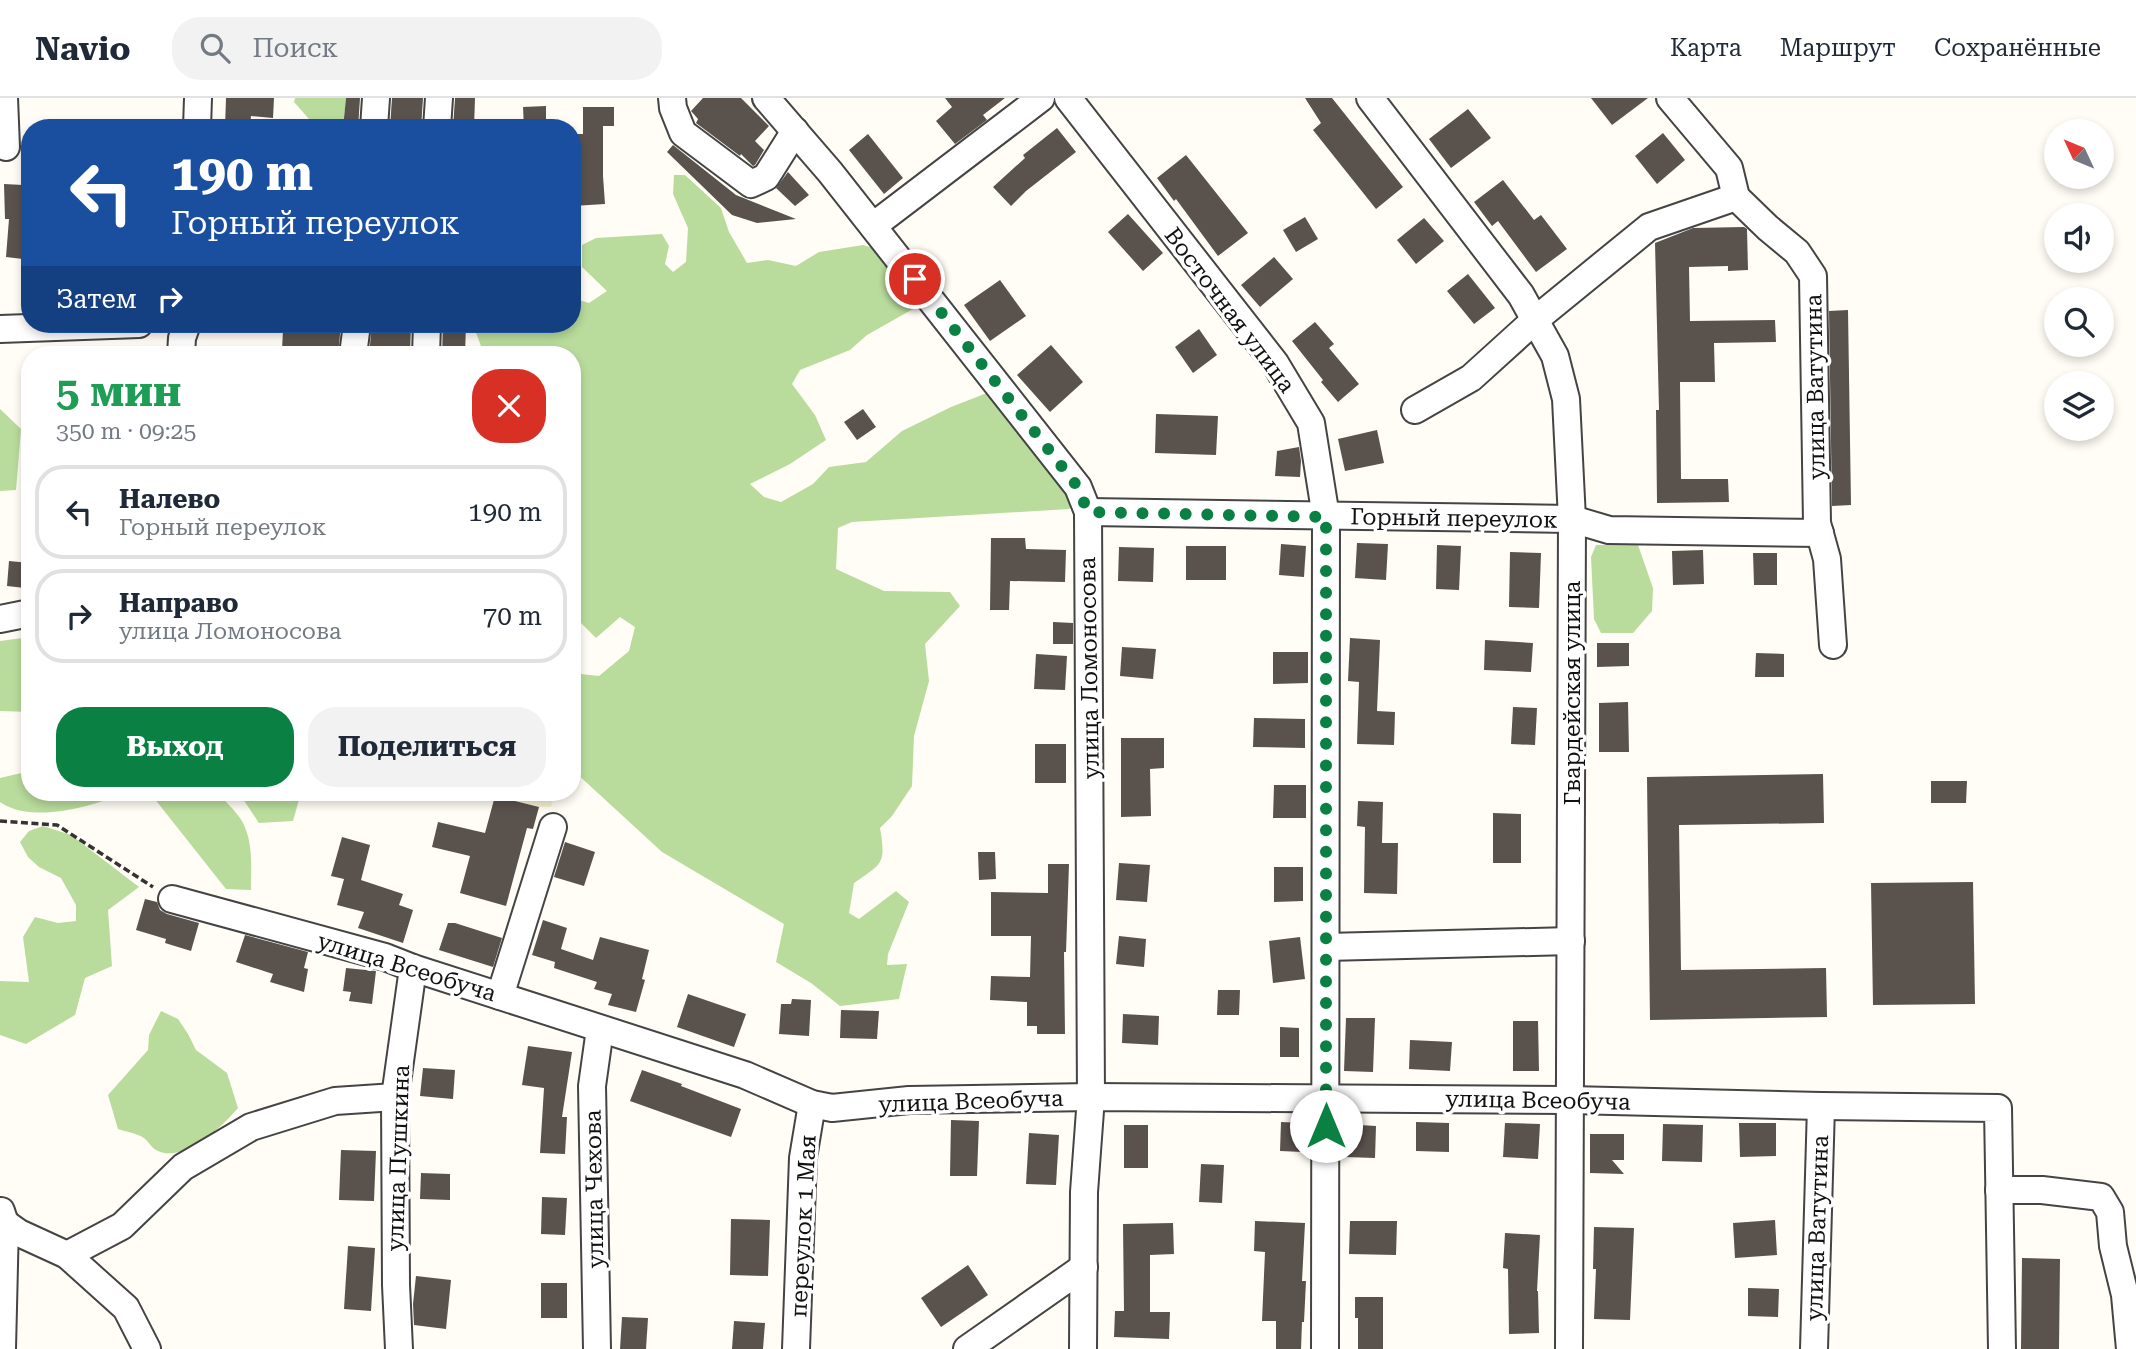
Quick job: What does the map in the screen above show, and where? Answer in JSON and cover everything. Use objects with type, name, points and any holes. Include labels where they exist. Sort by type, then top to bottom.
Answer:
[{"type":"street","points":[[4,98],[6,147]]},
{"type":"street","points":[[197,119],[198,98]]},
{"type":"street","points":[[375,119],[376,98]]},
{"type":"street","points":[[438,119],[439,98]]},
{"type":"street","points":[[672,98],[683,133],[751,184],[766,177],[795,131]]},
{"type":"street","name":"улица Ломоносова","points":[[766,98],[873,226],[1077,486],[1088,512],[1091,1097],[1084,1192],[1083,1349]]},
{"type":"street","points":[[873,226],[1041,98]]},
{"type":"street","name":"Восточная улица","points":[[1068,98],[1275,363],[1311,423],[1326,517],[1325,1349]]},
{"type":"street","name":"Гвардейская улица","points":[[1370,98],[1521,295],[1556,356],[1566,399],[1572,519],[1569,1349]]},
{"type":"street","name":"улица Ватутина","points":[[1670,98],[1728,167],[1735,197],[1797,252],[1813,276],[1817,523],[1827,559],[1833,645]]},
{"type":"street","points":[[1415,411],[1471,378],[1535,320],[1649,227],[1735,197]]},
{"type":"street","points":[[0,330],[21,329]]},
{"type":"street","name":"Горный переулок","points":[[1088,512],[1572,519],[1609,530],[1820,533]]},
{"type":"street","points":[[0,619],[21,615]]},
{"type":"street","points":[[500,996],[553,827]]},
{"type":"street","name":"улица Всеобуча","points":[[172,900],[385,957],[745,1075],[812,1104],[832,1108],[909,1100],[1091,1097],[1570,1100],[1821,1107],[1998,1108],[1999,1190]]},
{"type":"street","points":[[1326,947],[1572,941]]},
{"type":"street","name":"улица Пушкина","points":[[399,1349],[395,1097],[413,968]]},
{"type":"street","name":"улица Чехова","points":[[597,1349],[593,1086],[600,1029]]},
{"type":"street","points":[[67,1255],[122,1226],[183,1167],[251,1127],[335,1101],[395,1097]]},
{"type":"street","name":"переулок 1 Мая","points":[[796,1349],[803,1158],[812,1104]]},
{"type":"street","name":"улица Ватутина","points":[[1814,1349],[1821,1107]]},
{"type":"street","points":[[2002,1349],[1999,1190],[2042,1190],[2101,1197],[2110,1212],[2113,1246],[2125,1295],[2130,1349]]},
{"type":"street","points":[[2,1218],[19,1233],[67,1255],[126,1308],[147,1349]]},
{"type":"street","points":[[2,1218],[2,1349]]},
{"type":"street","points":[[967,1349],[1084,1267]]},
{"type":"path","points":[[0,821],[57,825],[172,900]]},
{"type":"shaded area","points":[[515,801],[553,801],[551,807]]},
{"type":"green space","points":[[295,98],[346,98],[344,119],[309,119],[294,102]]},
{"type":"green space","points":[[674,175],[685,175],[721,208],[729,232],[747,263],[768,260],[796,266],[819,252],[863,245],[876,249],[920,301],[913,309],[867,335],[850,350],[800,370],[792,384],[815,415],[826,440],[790,464],[750,484],[764,497],[781,502],[813,484],[829,467],[866,462],[902,431],[992,391],[1077,501],[1069,509],[852,522],[838,528],[836,569],[884,591],[950,592],[960,606],[925,644],[929,681],[914,736],[912,786],[892,816],[880,828],[883,849],[880,862],[854,883],[849,913],[859,919],[896,891],[909,902],[888,954],[887,965],[907,964],[899,999],[840,1006],[811,983],[776,962],[784,924],[662,852],[581,778],[581,674],[599,676],[629,651],[635,627],[620,617],[596,638],[581,623],[581,346],[481,346],[476,333],[581,333],[581,301],[589,303],[607,291],[582,267],[582,245],[596,238],[662,234],[669,246],[665,264],[673,272],[686,262],[688,228],[673,194]]},
{"type":"green space","points":[[295,333],[323,333],[321,346],[294,346]]},
{"type":"green space","points":[[0,409],[21,429],[16,490],[0,491]]},
{"type":"green space","points":[[1596,545],[1638,545],[1653,588],[1652,611],[1633,633],[1601,633],[1594,619],[1591,557]]},
{"type":"green space","points":[[21,638],[21,712],[0,711],[0,641]]},
{"type":"green space","points":[[21,773],[21,801],[101,801],[79,808],[44,813],[13,809],[0,802],[0,778]]},
{"type":"green space","points":[[156,801],[225,801],[238,815],[248,835],[251,890],[226,889]]},
{"type":"green space","points":[[244,801],[299,801],[293,821],[259,823]]},
{"type":"green space","points":[[43,826],[71,835],[139,887],[108,910],[112,966],[85,978],[75,1015],[26,1044],[0,1035],[0,981],[29,982],[23,937],[35,917],[58,923],[76,921],[76,905],[61,878],[39,867],[28,857],[20,842],[29,831]]},
{"type":"green space","points":[[161,1011],[178,1019],[196,1050],[227,1073],[238,1108],[201,1141],[178,1152],[166,1153],[156,1150],[141,1136],[118,1129],[108,1095],[148,1050],[149,1035]]},
{"type":"building","points":[[226,98],[274,98],[273,118],[251,116],[251,119],[225,119]]},
{"type":"building","points":[[346,98],[360,98],[359,119],[344,119]]},
{"type":"building","points":[[392,98],[423,98],[422,119],[391,119]]},
{"type":"building","points":[[455,98],[475,98],[474,119],[454,119]]},
{"type":"building","points":[[703,98],[741,98],[769,126],[755,141],[764,150],[755,165],[696,123],[698,119],[691,111]]},
{"type":"building","points":[[945,98],[1005,98],[983,115],[987,120],[955,144],[936,121],[952,107]]},
{"type":"building","points":[[1305,98],[1332,98],[1403,187],[1376,209],[1313,130],[1321,123]]},
{"type":"building","points":[[1591,98],[1648,98],[1612,125]]},
{"type":"building","points":[[546,106],[546,119],[524,119],[523,107]]},
{"type":"building","points":[[583,107],[614,107],[614,126],[603,126],[605,204],[581,206]]},
{"type":"building","points":[[1468,109],[1491,138],[1451,168],[1429,139]]},
{"type":"building","points":[[1057,128],[1076,152],[1011,206],[993,187],[1025,158],[1023,155]]},
{"type":"building","points":[[1663,133],[1685,160],[1657,184],[1635,156]]},
{"type":"building","points":[[868,134],[903,178],[884,194],[849,150]]},
{"type":"building","points":[[673,145],[736,195],[796,219],[757,223],[732,215],[667,152]]},
{"type":"building","points":[[1186,155],[1248,233],[1218,256],[1157,178]]},
{"type":"building","points":[[788,172],[809,195],[795,206],[776,188]]},
{"type":"building","points":[[1503,180],[1534,220],[1541,215],[1567,249],[1536,272],[1498,221],[1492,226],[1474,202]]},
{"type":"building","points":[[4,184],[21,185],[21,259],[6,257],[9,219],[5,219]]},
{"type":"building","points":[[1128,214],[1163,253],[1143,271],[1108,232]]},
{"type":"building","points":[[1305,217],[1318,239],[1296,252],[1283,230]]},
{"type":"building","points":[[1424,218],[1444,241],[1416,264],[1397,240]]},
{"type":"building","points":[[1693,228],[1747,229],[1748,270],[1728,271],[1728,266],[1689,267],[1690,321],[1775,320],[1776,342],[1714,343],[1715,382],[1680,382],[1681,479],[1728,479],[1729,502],[1657,503],[1656,410],[1659,410],[1655,243]]},
{"type":"building","points":[[1274,257],[1293,279],[1260,307],[1241,285]]},
{"type":"building","points":[[1468,274],[1495,308],[1474,324],[1447,291]]},
{"type":"building","points":[[1000,280],[1026,316],[990,341],[964,305]]},
{"type":"building","points":[[1848,310],[1851,505],[1832,506],[1829,311]]},
{"type":"building","points":[[1315,322],[1334,344],[1329,348],[1359,384],[1338,402],[1292,341]]},
{"type":"building","points":[[1199,329],[1217,355],[1193,373],[1175,347]]},
{"type":"building","points":[[283,333],[340,333],[339,346],[282,346]]},
{"type":"building","points":[[371,333],[411,333],[410,346],[370,346]]},
{"type":"building","points":[[443,333],[466,333],[465,346],[442,346]]},
{"type":"building","points":[[1051,345],[1083,382],[1050,412],[1017,375]]},
{"type":"building","points":[[863,409],[876,427],[857,440],[844,422]]},
{"type":"building","points":[[1156,414],[1218,416],[1216,455],[1155,453]]},
{"type":"building","points":[[1377,430],[1384,463],[1345,471],[1338,439]]},
{"type":"building","points":[[1299,447],[1300,477],[1275,476],[1277,451]]},
{"type":"building","points":[[991,538],[1025,538],[1026,549],[1066,550],[1065,582],[1010,581],[1009,610],[990,610]]},
{"type":"building","points":[[1357,543],[1388,544],[1386,580],[1355,578]]},
{"type":"building","points":[[1281,544],[1306,546],[1304,577],[1279,575]]},
{"type":"building","points":[[1437,545],[1461,546],[1459,590],[1436,589]]},
{"type":"building","points":[[1186,546],[1226,546],[1226,580],[1186,580]]},
{"type":"building","points":[[1119,547],[1154,548],[1153,582],[1118,581]]},
{"type":"building","points":[[1703,550],[1704,584],[1673,585],[1672,551]]},
{"type":"building","points":[[1510,552],[1541,553],[1539,608],[1509,607]]},
{"type":"building","points":[[1753,553],[1777,553],[1777,585],[1754,585]]},
{"type":"building","points":[[9,561],[21,562],[21,588],[7,586]]},
{"type":"building","points":[[1053,622],[1073,623],[1073,644],[1053,644]]},
{"type":"building","points":[[1350,638],[1380,640],[1377,711],[1395,712],[1394,745],[1357,744],[1359,682],[1348,681]]},
{"type":"building","points":[[1485,640],[1533,643],[1531,672],[1484,670]]},
{"type":"building","points":[[1597,643],[1629,643],[1629,666],[1597,667]]},
{"type":"building","points":[[1122,647],[1156,649],[1153,679],[1120,676]]},
{"type":"building","points":[[1273,652],[1308,652],[1308,683],[1273,684]]},
{"type":"building","points":[[1756,653],[1784,654],[1784,677],[1755,677]]},
{"type":"building","points":[[1036,654],[1067,656],[1065,690],[1034,689]]},
{"type":"building","points":[[1628,702],[1629,752],[1599,752],[1599,703]]},
{"type":"building","points":[[1513,707],[1537,708],[1535,745],[1511,744]]},
{"type":"building","points":[[1254,718],[1305,719],[1305,748],[1253,747]]},
{"type":"building","points":[[1121,738],[1164,738],[1164,768],[1150,769],[1151,816],[1121,817]]},
{"type":"building","points":[[1035,744],[1066,744],[1066,783],[1035,783]]},
{"type":"building","points":[[1823,774],[1824,823],[1679,825],[1681,970],[1826,968],[1827,1017],[1650,1020],[1647,777]]},
{"type":"building","points":[[1931,781],[1967,781],[1966,803],[1931,803]]},
{"type":"building","points":[[1274,785],[1306,785],[1306,818],[1273,818]]},
{"type":"building","points":[[494,801],[515,801],[539,807],[533,829],[527,828],[506,906],[460,893],[470,856],[432,847],[438,822],[485,833]]},
{"type":"building","points":[[1358,801],[1383,802],[1382,843],[1398,843],[1397,894],[1364,893],[1365,827],[1357,826]]},
{"type":"building","points":[[1493,813],[1521,814],[1521,863],[1493,863]]},
{"type":"building","points":[[342,837],[370,845],[361,880],[403,894],[399,905],[413,910],[403,943],[358,928],[364,912],[337,905],[344,879],[331,876]]},
{"type":"building","points":[[565,842],[595,852],[584,886],[554,877]]},
{"type":"building","points":[[978,852],[995,852],[996,879],[979,880]]},
{"type":"building","points":[[1119,863],[1150,865],[1147,902],[1116,900]]},
{"type":"building","points":[[1048,864],[1069,864],[1064,952],[1065,1034],[1037,1034],[1037,1026],[1027,1026],[1027,1002],[990,1000],[991,976],[1030,977],[1031,936],[991,936],[991,892],[1048,893]]},
{"type":"building","points":[[1274,867],[1303,867],[1303,901],[1274,902]]},
{"type":"building","points":[[1973,882],[1975,1004],[1873,1005],[1871,883]]},
{"type":"building","points":[[145,899],[157,902],[160,910],[167,914],[199,923],[191,951],[165,943],[166,939],[136,930]]},
{"type":"building","points":[[543,920],[567,928],[561,949],[593,960],[600,937],[649,950],[642,979],[645,980],[636,1012],[608,1005],[612,994],[594,989],[597,982],[554,968],[555,962],[532,955]]},
{"type":"building","points":[[448,923],[502,938],[493,967],[439,950]]},
{"type":"building","points":[[245,935],[308,952],[304,968],[308,969],[304,992],[270,982],[273,974],[236,962]]},
{"type":"building","points":[[1119,936],[1146,939],[1144,967],[1116,964]]},
{"type":"building","points":[[1300,937],[1305,979],[1273,983],[1269,941]]},
{"type":"building","points":[[346,968],[376,971],[372,1004],[349,1001],[351,992],[343,991]]},
{"type":"building","points":[[1218,990],[1240,990],[1239,1015],[1217,1015]]},
{"type":"building","points":[[688,994],[746,1014],[734,1047],[677,1027]]},
{"type":"building","points":[[792,999],[811,1000],[809,1036],[779,1034],[781,1004],[791,1004]]},
{"type":"building","points":[[841,1010],[879,1011],[877,1039],[840,1038]]},
{"type":"building","points":[[1123,1014],[1159,1016],[1158,1045],[1122,1043]]},
{"type":"building","points":[[1346,1018],[1375,1018],[1373,1072],[1344,1071]]},
{"type":"building","points":[[1513,1021],[1538,1021],[1539,1071],[1513,1071]]},
{"type":"building","points":[[1280,1027],[1299,1028],[1299,1057],[1280,1057]]},
{"type":"building","points":[[1410,1040],[1452,1042],[1450,1071],[1409,1069]]},
{"type":"building","points":[[528,1046],[572,1052],[562,1117],[567,1117],[565,1154],[540,1153],[544,1088],[522,1085]]},
{"type":"building","points":[[423,1068],[455,1070],[453,1099],[420,1096]]},
{"type":"building","points":[[642,1070],[741,1109],[731,1137],[630,1101]]},
{"type":"building","points":[[951,1120],[979,1121],[977,1176],[950,1176]]},
{"type":"building","points":[[1281,1122],[1304,1123],[1303,1152],[1280,1151]]},
{"type":"building","points":[[1416,1122],[1449,1123],[1449,1152],[1416,1151]]},
{"type":"building","points":[[1505,1123],[1540,1124],[1538,1159],[1503,1157]]},
{"type":"building","points":[[1739,1123],[1776,1123],[1776,1156],[1740,1157]]},
{"type":"building","points":[[1343,1124],[1376,1126],[1375,1158],[1345,1157],[1347,1131]]},
{"type":"building","points":[[1663,1124],[1703,1125],[1702,1162],[1662,1161]]},
{"type":"building","points":[[1124,1125],[1148,1125],[1148,1168],[1124,1168]]},
{"type":"building","points":[[1029,1133],[1059,1135],[1056,1185],[1026,1184]]},
{"type":"building","points":[[1590,1134],[1624,1134],[1624,1160],[1612,1160],[1624,1174],[1590,1173]]},
{"type":"building","points":[[341,1150],[376,1151],[374,1201],[339,1200]]},
{"type":"building","points":[[1201,1164],[1224,1165],[1222,1203],[1199,1202]]},
{"type":"building","points":[[421,1173],[450,1174],[450,1200],[420,1199]]},
{"type":"building","points":[[542,1197],[567,1198],[565,1235],[541,1234]]},
{"type":"building","points":[[731,1219],[770,1220],[768,1276],[730,1275]]},
{"type":"building","points":[[1775,1220],[1777,1255],[1735,1258],[1733,1223]]},
{"type":"building","points":[[1255,1221],[1305,1223],[1302,1281],[1306,1281],[1301,1349],[1276,1349],[1276,1321],[1262,1321],[1265,1252],[1254,1251]]},
{"type":"building","points":[[1350,1221],[1397,1221],[1396,1255],[1349,1254]]},
{"type":"building","points":[[1173,1223],[1174,1254],[1150,1255],[1150,1312],[1170,1312],[1169,1339],[1114,1337],[1115,1311],[1124,1311],[1123,1224]]},
{"type":"building","points":[[1594,1227],[1634,1228],[1630,1320],[1594,1319]]},
{"type":"building","points":[[1505,1233],[1540,1235],[1537,1291],[1539,1333],[1509,1334],[1508,1269],[1503,1268]]},
{"type":"building","points":[[348,1246],[375,1248],[371,1311],[344,1309]]},
{"type":"building","points":[[2022,1258],[2060,1259],[2059,1349],[2021,1349]]},
{"type":"building","points":[[968,1265],[988,1295],[941,1327],[921,1298]]},
{"type":"building","points":[[416,1276],[451,1280],[446,1329],[414,1325]]},
{"type":"building","points":[[541,1283],[567,1283],[567,1318],[541,1318]]},
{"type":"building","points":[[1748,1288],[1779,1289],[1778,1317],[1748,1316]]},
{"type":"building","points":[[1355,1297],[1383,1297],[1383,1349],[1358,1349]]},
{"type":"building","points":[[622,1317],[648,1318],[646,1349],[620,1349]]},
{"type":"building","points":[[734,1321],[765,1323],[763,1349],[732,1349]]},
{"type":"route","points":[[915,279],[1077,486],[1088,512],[1326,517],[1326,1126]]}]
